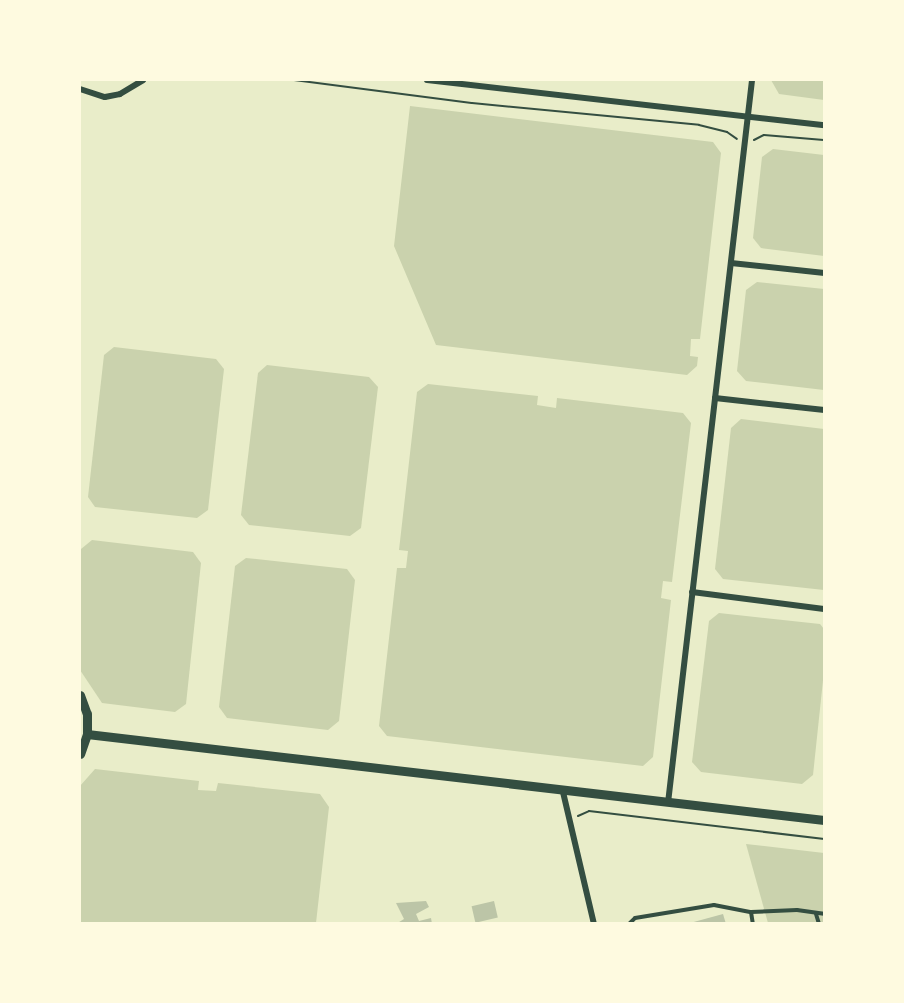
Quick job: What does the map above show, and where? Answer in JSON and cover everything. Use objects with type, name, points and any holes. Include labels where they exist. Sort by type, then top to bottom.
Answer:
[{"type":"street","points":[[80,89],[105,97],[120,94],[143,80]]},
{"type":"street","points":[[427,80],[825,125]]},
{"type":"street","points":[[668,803],[752,80]]},
{"type":"street","points":[[731,263],[825,273]]},
{"type":"street","points":[[715,398],[825,410]]},
{"type":"street","points":[[692,592],[825,609]]},
{"type":"street","points":[[80,695],[87,714],[87,734],[80,754]]},
{"type":"street","points":[[87,734],[563,792],[824,817]]},
{"type":"street","points":[[563,792],[594,924]]},
{"type":"lane","points":[[628,924],[635,918],[714,905],[750,912],[797,910],[825,914]]},
{"type":"lane","points":[[750,912],[753,924]]},
{"type":"lane","points":[[816,914],[819,924]]},
{"type":"path","points":[[294,80],[472,103],[699,125],[745,140],[764,135],[825,140]]},
{"type":"path","points":[[568,816],[580,816],[589,811],[825,839]]},
{"type":"green space","points":[[771,80],[824,80],[824,100],[779,94]]},
{"type":"green space","points":[[410,106],[713,142],[721,153],[700,339],[691,339],[690,356],[698,357],[697,366],[687,375],[436,345],[394,246]]},
{"type":"green space","points":[[773,149],[824,155],[824,256],[761,248],[753,238],[762,157]]},
{"type":"green space","points":[[757,282],[824,289],[824,390],[746,381],[737,371],[746,290]]},
{"type":"green space","points":[[114,347],[216,359],[224,369],[208,510],[197,518],[95,507],[88,497],[104,355]]},
{"type":"green space","points":[[267,365],[369,377],[378,387],[361,528],[350,536],[249,525],[241,515],[258,373]]},
{"type":"green space","points":[[428,384],[538,396],[537,405],[556,408],[557,398],[683,413],[691,423],[672,582],[663,581],[661,598],[671,600],[653,757],[643,766],[387,736],[379,726],[397,568],[406,568],[408,551],[399,550],[417,392]]},
{"type":"green space","points":[[741,419],[824,429],[824,590],[723,579],[715,569],[731,428]]},
{"type":"green space","points":[[92,540],[193,552],[201,563],[186,704],[175,712],[102,703],[80,670],[81,549]]},
{"type":"green space","points":[[246,558],[347,569],[355,580],[339,721],[328,730],[227,718],[219,707],[235,566]]},
{"type":"green space","points":[[719,613],[820,624],[824,629],[824,671],[813,775],[802,784],[701,772],[692,762],[709,621]]},
{"type":"green space","points":[[95,769],[199,781],[198,790],[216,791],[218,783],[320,794],[329,807],[316,923],[80,923],[80,786]]},
{"type":"green space","points":[[746,844],[824,853],[824,923],[768,923]]},
{"type":"building","points":[[426,901],[429,907],[416,914],[419,921],[431,918],[432,924],[396,924],[404,919],[396,903]]},
{"type":"building","points":[[494,901],[498,918],[475,923],[472,906]]},
{"type":"building","points":[[723,914],[726,924],[690,924],[690,923]]}]
